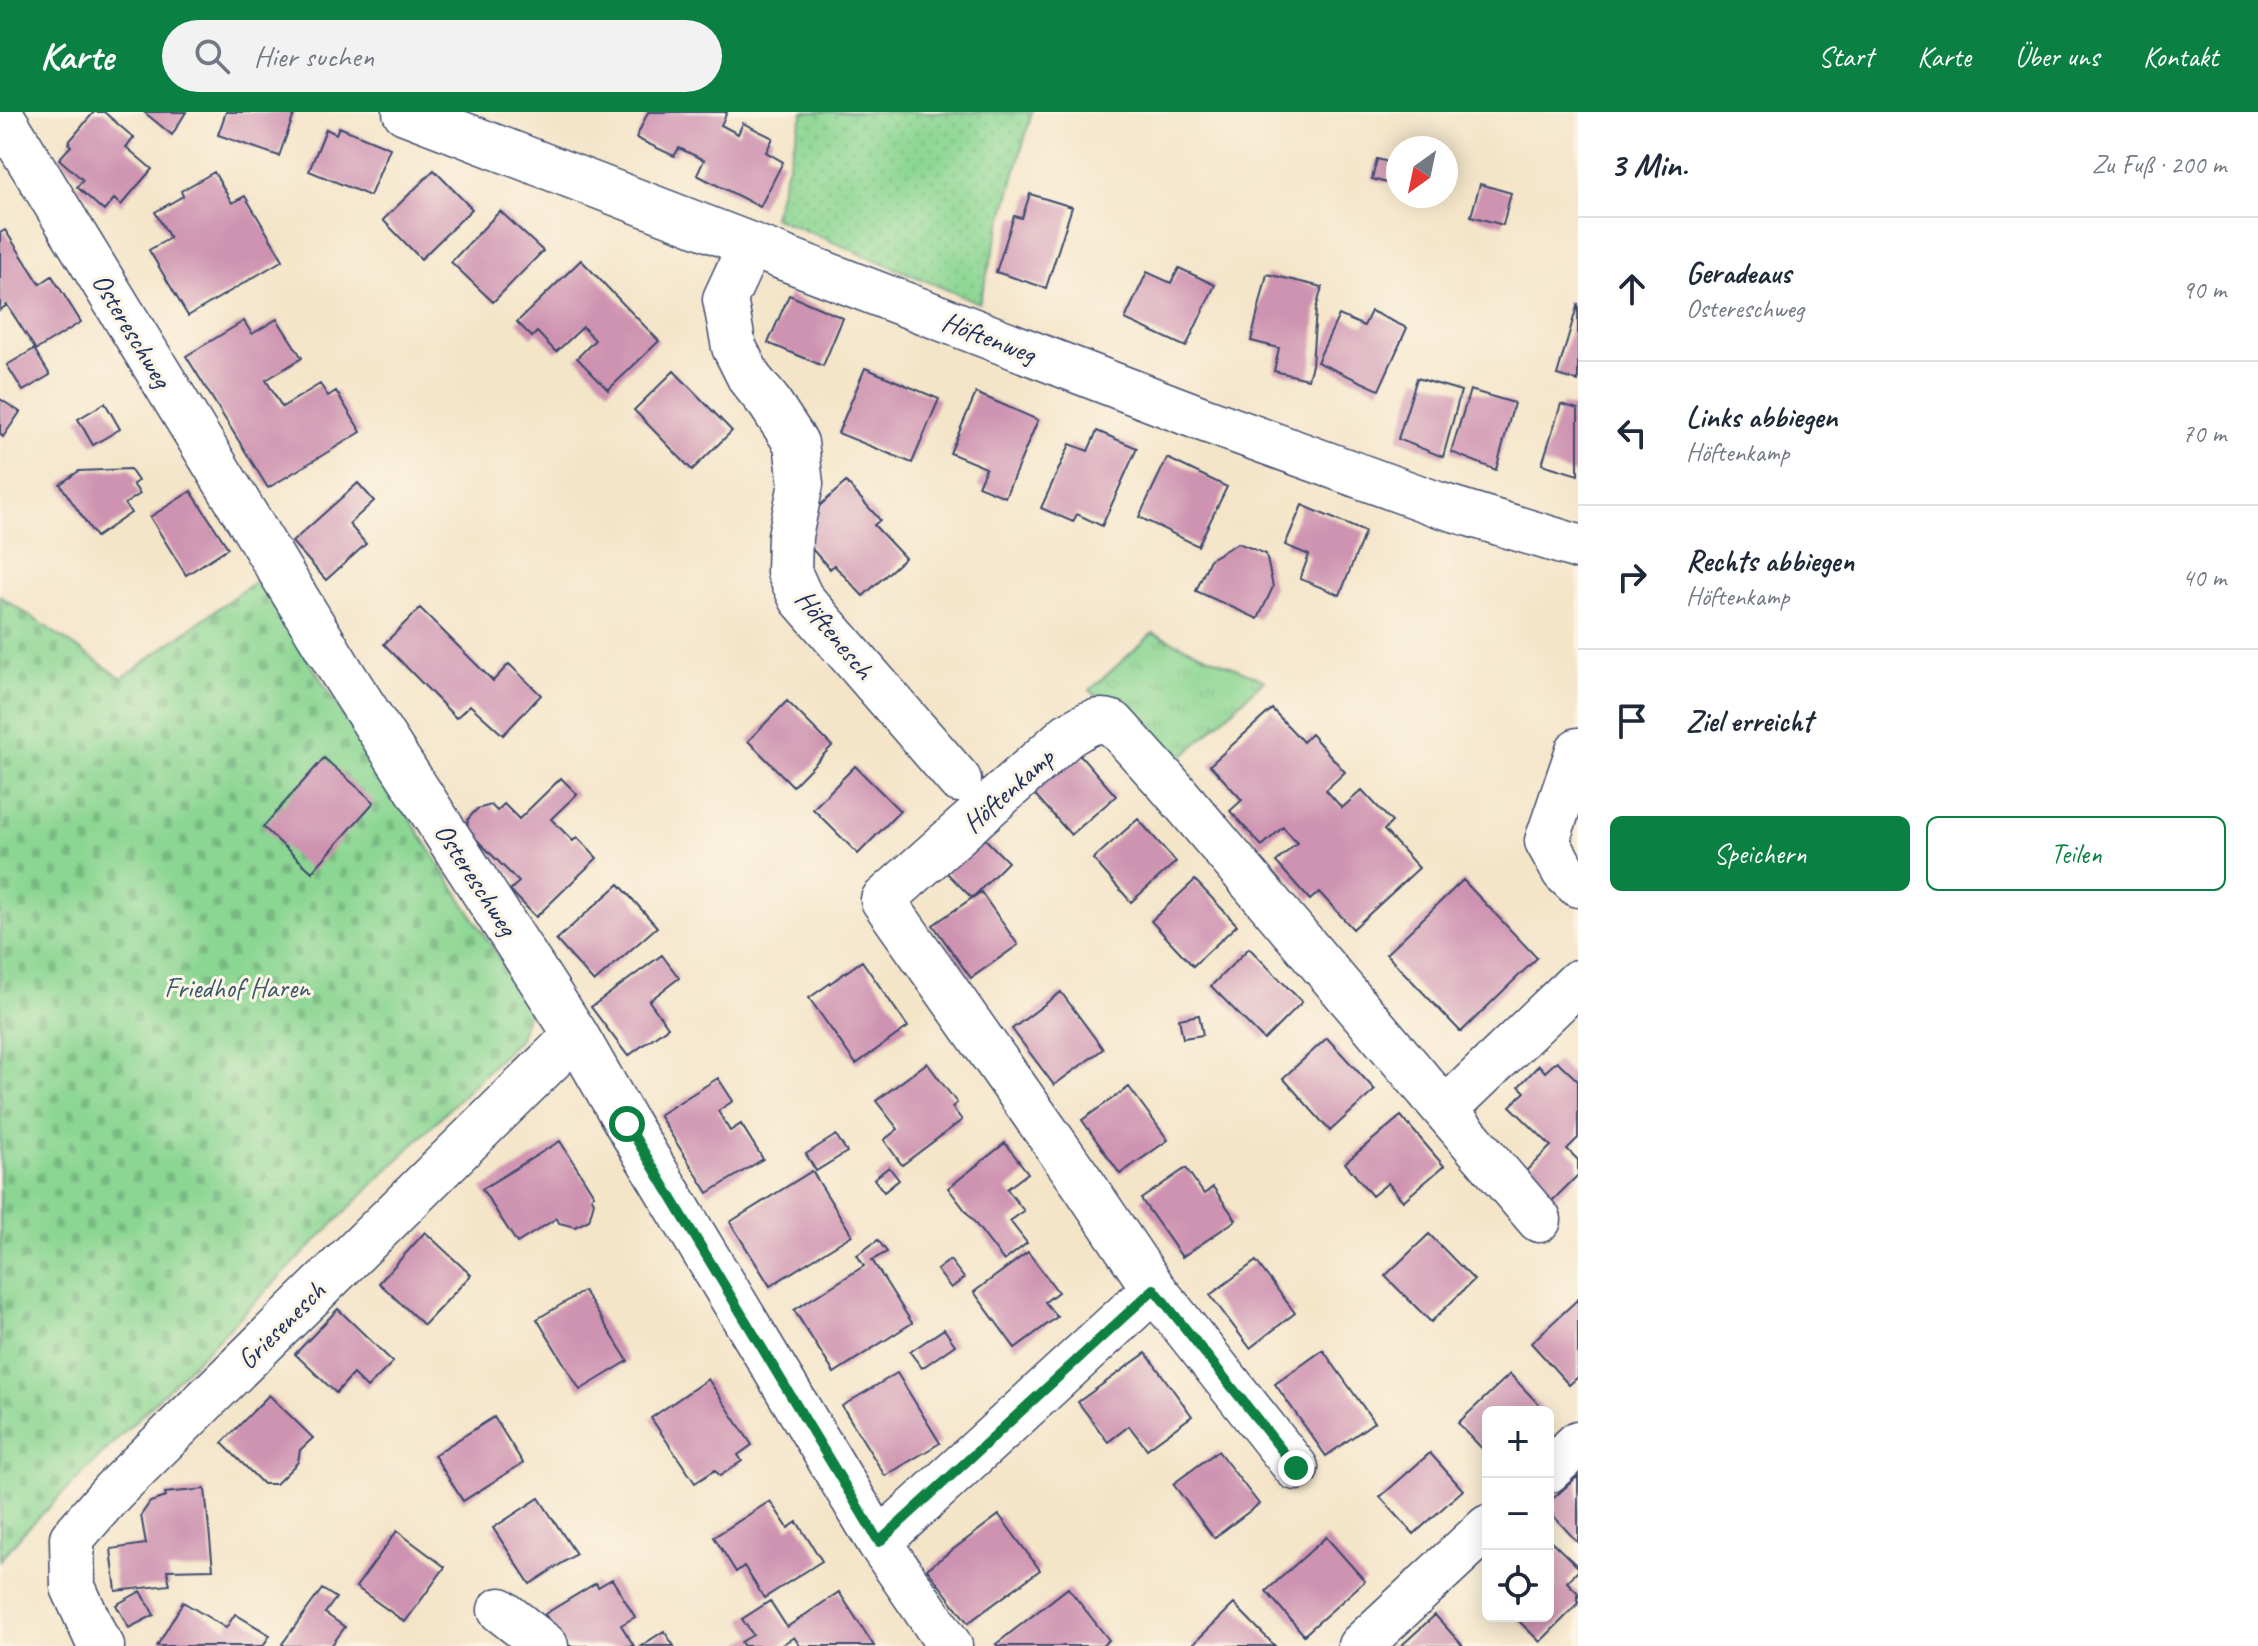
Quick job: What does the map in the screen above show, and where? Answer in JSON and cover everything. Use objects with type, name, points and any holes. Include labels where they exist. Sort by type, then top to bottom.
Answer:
[{"type":"street","name":"Höftenweg","points":[[405,112],[1230,429],[1437,504],[1578,547]]},
{"type":"street","name":"Ostereschweg","points":[[0,113],[338,666],[576,1035],[879,1542],[950,1646]]},
{"type":"street","name":"Höftenesch","points":[[750,245],[725,299],[734,347],[750,379],[796,443],[801,484],[790,536],[789,572],[801,598],[959,780]]},
{"type":"street","name":"Höftenkamp","points":[[1296,1468],[1154,1289],[883,900],[1068,735],[1101,719],[1113,723],[1539,1220]]},
{"type":"street","points":[[1578,750],[1547,841],[1564,872],[1578,885]]},
{"type":"street","points":[[1445,1110],[1578,982]]},
{"type":"street","name":"Griesenesch","points":[[102,1646],[73,1587],[72,1538],[113,1491],[576,1035]]},
{"type":"street","points":[[879,1542],[1154,1289]]},
{"type":"street","points":[[1554,1465],[1578,1443]]},
{"type":"street","points":[[1360,1646],[1482,1533]]},
{"type":"street","points":[[500,1610],[546,1646]]},
{"type":"green space","points":[[803,112],[1032,112],[979,303],[773,217]]},
{"type":"green space","name":"Friedhof Haren","points":[[257,580],[530,1006],[520,1038],[22,1534],[0,1560],[0,596],[122,678]]},
{"type":"green space","points":[[1153,633],[1264,680],[1172,767],[1090,690]]},
{"type":"building","points":[[94,112],[104,112],[134,138],[126,147],[152,169],[121,205],[114,199],[104,211],[77,187],[83,180],[59,159]]},
{"type":"building","points":[[144,112],[186,112],[172,135]]},
{"type":"building","points":[[226,112],[295,112],[279,156],[218,135]]},
{"type":"building","points":[[648,112],[727,112],[721,125],[738,134],[743,123],[773,138],[766,152],[783,162],[760,207],[697,175],[704,160],[679,148],[674,156],[636,138]]},
{"type":"building","points":[[339,127],[390,148],[370,196],[309,171],[326,129],[336,134]]},
{"type":"building","points":[[1377,159],[1386,161],[1386,183],[1372,179]]},
{"type":"building","points":[[434,170],[472,209],[421,259],[383,220]]},
{"type":"building","points":[[214,172],[232,203],[245,196],[283,260],[188,316],[149,250],[170,238],[155,212],[183,196],[181,191]]},
{"type":"building","points":[[1480,184],[1511,193],[1503,225],[1471,216]]},
{"type":"building","points":[[1030,194],[1072,207],[1046,288],[996,272],[1014,216],[1022,218]]},
{"type":"building","points":[[500,211],[543,251],[493,302],[451,262]]},
{"type":"building","points":[[5,230],[40,284],[52,276],[81,322],[36,350],[7,305],[0,310],[0,233]]},
{"type":"building","points":[[581,260],[659,341],[608,390],[577,358],[595,340],[583,327],[556,352],[537,332],[532,337],[517,322]]},
{"type":"building","points":[[1179,268],[1215,285],[1186,347],[1125,319],[1147,272],[1171,283]]},
{"type":"building","points":[[1267,274],[1322,287],[1316,309],[1308,379],[1274,371],[1279,348],[1251,341]]},
{"type":"building","points":[[789,295],[843,318],[823,366],[768,343]]},
{"type":"building","points":[[1578,303],[1578,381],[1557,375]]},
{"type":"building","points":[[1371,311],[1407,328],[1379,390],[1317,362],[1339,315],[1364,326]]},
{"type":"building","points":[[277,319],[302,358],[266,380],[282,407],[320,384],[328,396],[336,391],[361,432],[268,488],[186,356],[244,321],[252,334]]},
{"type":"building","points":[[34,349],[50,375],[23,391],[7,365]]},
{"type":"building","points":[[865,368],[939,399],[912,463],[838,433]]},
{"type":"building","points":[[674,371],[732,431],[692,470],[634,410]]},
{"type":"building","points":[[1417,378],[1461,391],[1443,457],[1398,439]]},
{"type":"building","points":[[1470,390],[1514,403],[1496,470],[1451,452]]},
{"type":"building","points":[[976,393],[1038,420],[1005,497],[978,486],[986,468],[950,453]]},
{"type":"building","points":[[0,399],[20,412],[3,437],[0,434]]},
{"type":"building","points":[[105,403],[120,429],[93,445],[78,419]]},
{"type":"building","points":[[1561,404],[1578,409],[1578,475],[1542,464]]},
{"type":"building","points":[[1097,431],[1137,448],[1102,526],[1077,514],[1073,522],[1041,508],[1070,444],[1088,451]]},
{"type":"building","points":[[1167,458],[1227,487],[1198,546],[1139,517]]},
{"type":"building","points":[[130,469],[138,481],[133,484],[140,494],[125,504],[131,513],[96,537],[60,484],[79,471]]},
{"type":"building","points":[[846,482],[880,520],[874,525],[905,558],[863,596],[834,565],[830,569],[794,529]]},
{"type":"building","points":[[358,483],[374,501],[349,524],[366,544],[326,580],[292,542]]},
{"type":"building","points":[[191,491],[228,548],[186,575],[150,517]]},
{"type":"building","points":[[1302,505],[1365,532],[1340,595],[1300,579],[1309,555],[1285,545]]},
{"type":"building","points":[[1238,543],[1266,554],[1273,587],[1258,619],[1196,591],[1210,559]]},
{"type":"building","points":[[420,608],[493,681],[509,664],[541,695],[503,735],[470,705],[456,718],[384,644]]},
{"type":"building","points":[[787,701],[832,746],[793,786],[748,741]]},
{"type":"building","points":[[1272,709],[1303,742],[1311,734],[1345,772],[1326,790],[1342,808],[1362,790],[1392,822],[1384,830],[1419,868],[1353,929],[1319,892],[1310,900],[1276,862],[1297,843],[1283,827],[1262,846],[1230,811],[1242,800],[1210,765]]},
{"type":"building","points":[[1076,750],[1116,796],[1071,835],[1031,790]]},
{"type":"building","points":[[324,758],[374,802],[312,872],[263,827]]},
{"type":"building","points":[[855,766],[900,811],[858,854],[813,809]]},
{"type":"building","points":[[561,778],[577,794],[551,819],[573,841],[577,837],[597,858],[536,917],[510,890],[519,882],[467,830],[468,819],[477,809],[491,805],[497,811],[504,804],[519,819]]},
{"type":"building","points":[[1138,819],[1176,862],[1131,902],[1093,859]]},
{"type":"building","points":[[981,835],[1008,862],[972,898],[945,871]]},
{"type":"building","points":[[1195,880],[1237,925],[1193,966],[1151,921]]},
{"type":"building","points":[[1463,880],[1537,958],[1461,1032],[1386,954]]},
{"type":"building","points":[[619,884],[657,927],[594,982],[556,940]]},
{"type":"building","points":[[981,892],[1018,945],[971,978],[933,925]]},
{"type":"building","points":[[1249,948],[1302,1002],[1264,1040],[1211,986]]},
{"type":"building","points":[[662,955],[679,978],[649,1001],[668,1027],[628,1056],[591,1007]]},
{"type":"building","points":[[862,961],[908,1027],[856,1064],[809,998]]},
{"type":"building","points":[[1061,992],[1103,1049],[1054,1085],[1012,1029]]},
{"type":"building","points":[[1199,1015],[1203,1035],[1183,1038],[1179,1019]]},
{"type":"building","points":[[1327,1038],[1375,1090],[1330,1131],[1283,1078]]},
{"type":"building","points":[[1557,1061],[1578,1081],[1578,1138],[1567,1149],[1578,1160],[1578,1175],[1549,1204],[1521,1176],[1551,1146],[1510,1106],[1525,1092],[1519,1086],[1539,1065],[1545,1072]]},
{"type":"building","points":[[927,1063],[957,1103],[952,1107],[962,1120],[902,1165],[884,1140],[898,1129],[876,1101]]},
{"type":"building","points":[[718,1078],[733,1101],[718,1111],[730,1131],[741,1124],[763,1159],[708,1193],[659,1115]]},
{"type":"building","points":[[1129,1087],[1168,1140],[1120,1174],[1082,1120]]},
{"type":"building","points":[[1401,1116],[1444,1166],[1403,1201],[1388,1183],[1372,1196],[1345,1163]]},
{"type":"building","points":[[836,1135],[847,1152],[816,1171],[806,1154]]},
{"type":"building","points":[[560,1141],[594,1195],[591,1197],[594,1202],[589,1220],[575,1227],[559,1223],[557,1218],[517,1243],[482,1189]]},
{"type":"building","points":[[1005,1143],[1028,1173],[1007,1189],[1024,1211],[1010,1221],[1027,1243],[1004,1261],[948,1188]]},
{"type":"building","points":[[889,1167],[899,1180],[884,1192],[874,1179]]},
{"type":"building","points":[[1186,1168],[1204,1194],[1213,1187],[1236,1220],[1182,1257],[1141,1199]]},
{"type":"building","points":[[812,1171],[852,1235],[770,1286],[730,1222]]},
{"type":"building","points":[[425,1232],[471,1275],[424,1325],[379,1283]]},
{"type":"building","points":[[1429,1234],[1474,1280],[1431,1322],[1385,1276]]},
{"type":"building","points":[[878,1240],[887,1252],[872,1260],[912,1323],[834,1373],[794,1310],[864,1266],[857,1255]]},
{"type":"building","points":[[1028,1252],[1058,1292],[1045,1302],[1057,1317],[1015,1348],[974,1292]]},
{"type":"building","points":[[950,1260],[964,1278],[951,1288],[937,1270]]},
{"type":"building","points":[[1256,1261],[1295,1313],[1250,1348],[1210,1295]]},
{"type":"building","points":[[584,1291],[628,1361],[580,1390],[537,1319]]},
{"type":"building","points":[[1578,1299],[1578,1377],[1569,1385],[1531,1343]]},
{"type":"building","points":[[338,1309],[393,1362],[367,1388],[353,1374],[336,1393],[295,1354]]},
{"type":"building","points":[[944,1329],[955,1345],[922,1368],[910,1352]]},
{"type":"building","points":[[1323,1350],[1374,1422],[1326,1456],[1275,1384]]},
{"type":"building","points":[[1146,1353],[1192,1416],[1147,1449],[1129,1426],[1108,1442],[1078,1402]]},
{"type":"building","points":[[897,1373],[940,1443],[885,1476],[842,1406]]},
{"type":"building","points":[[1510,1374],[1540,1406],[1482,1406],[1482,1449],[1458,1423]]},
{"type":"building","points":[[708,1379],[752,1445],[738,1455],[742,1461],[720,1476],[715,1470],[695,1483],[651,1418]]},
{"type":"building","points":[[269,1395],[313,1438],[300,1450],[298,1462],[276,1484],[263,1484],[222,1443]]},
{"type":"building","points":[[494,1417],[523,1463],[463,1501],[434,1455]]},
{"type":"building","points":[[1218,1451],[1259,1504],[1214,1538],[1173,1484]]},
{"type":"building","points":[[1430,1453],[1463,1490],[1414,1534],[1380,1497]]},
{"type":"building","points":[[1578,1476],[1578,1543],[1554,1517],[1554,1498]]},
{"type":"building","points":[[205,1489],[213,1569],[167,1570],[170,1585],[116,1591],[111,1549],[146,1544],[141,1515],[150,1502],[166,1497],[165,1493]]},
{"type":"building","points":[[539,1498],[576,1554],[530,1584],[493,1528]]},
{"type":"building","points":[[770,1501],[788,1528],[797,1522],[822,1561],[764,1598],[744,1566],[736,1572],[714,1537]]},
{"type":"building","points":[[999,1515],[1040,1570],[968,1623],[927,1569]]},
{"type":"building","points":[[397,1531],[445,1567],[405,1622],[356,1587]]},
{"type":"building","points":[[1326,1537],[1365,1581],[1304,1635],[1266,1591]]},
{"type":"building","points":[[1554,1544],[1578,1567],[1567,1582],[1578,1593],[1578,1604],[1540,1642],[1520,1622],[1554,1622]]},
{"type":"building","points":[[612,1579],[635,1617],[621,1625],[634,1646],[565,1646],[545,1614],[596,1583],[598,1587]]},
{"type":"building","points":[[1068,1588],[1109,1640],[1102,1646],[996,1644]]},
{"type":"building","points":[[322,1589],[336,1598],[325,1613],[345,1627],[331,1646],[282,1644]]},
{"type":"building","points":[[141,1591],[154,1615],[129,1628],[116,1605]]},
{"type":"building","points":[[839,1592],[874,1646],[800,1646],[794,1637],[780,1646],[744,1646],[741,1642],[753,1635],[742,1619],[770,1601],[787,1627]]},
{"type":"building","points":[[183,1602],[226,1628],[235,1614],[270,1635],[263,1646],[157,1646]]},
{"type":"building","points":[[1234,1604],[1275,1646],[1191,1646]]},
{"type":"building","points":[[1435,1615],[1463,1646],[1401,1646]]},
{"type":"building","points":[[664,1631],[674,1646],[641,1646]]},
{"type":"route","points":[[627,1124],[879,1542],[1154,1289],[1296,1468]]}]
